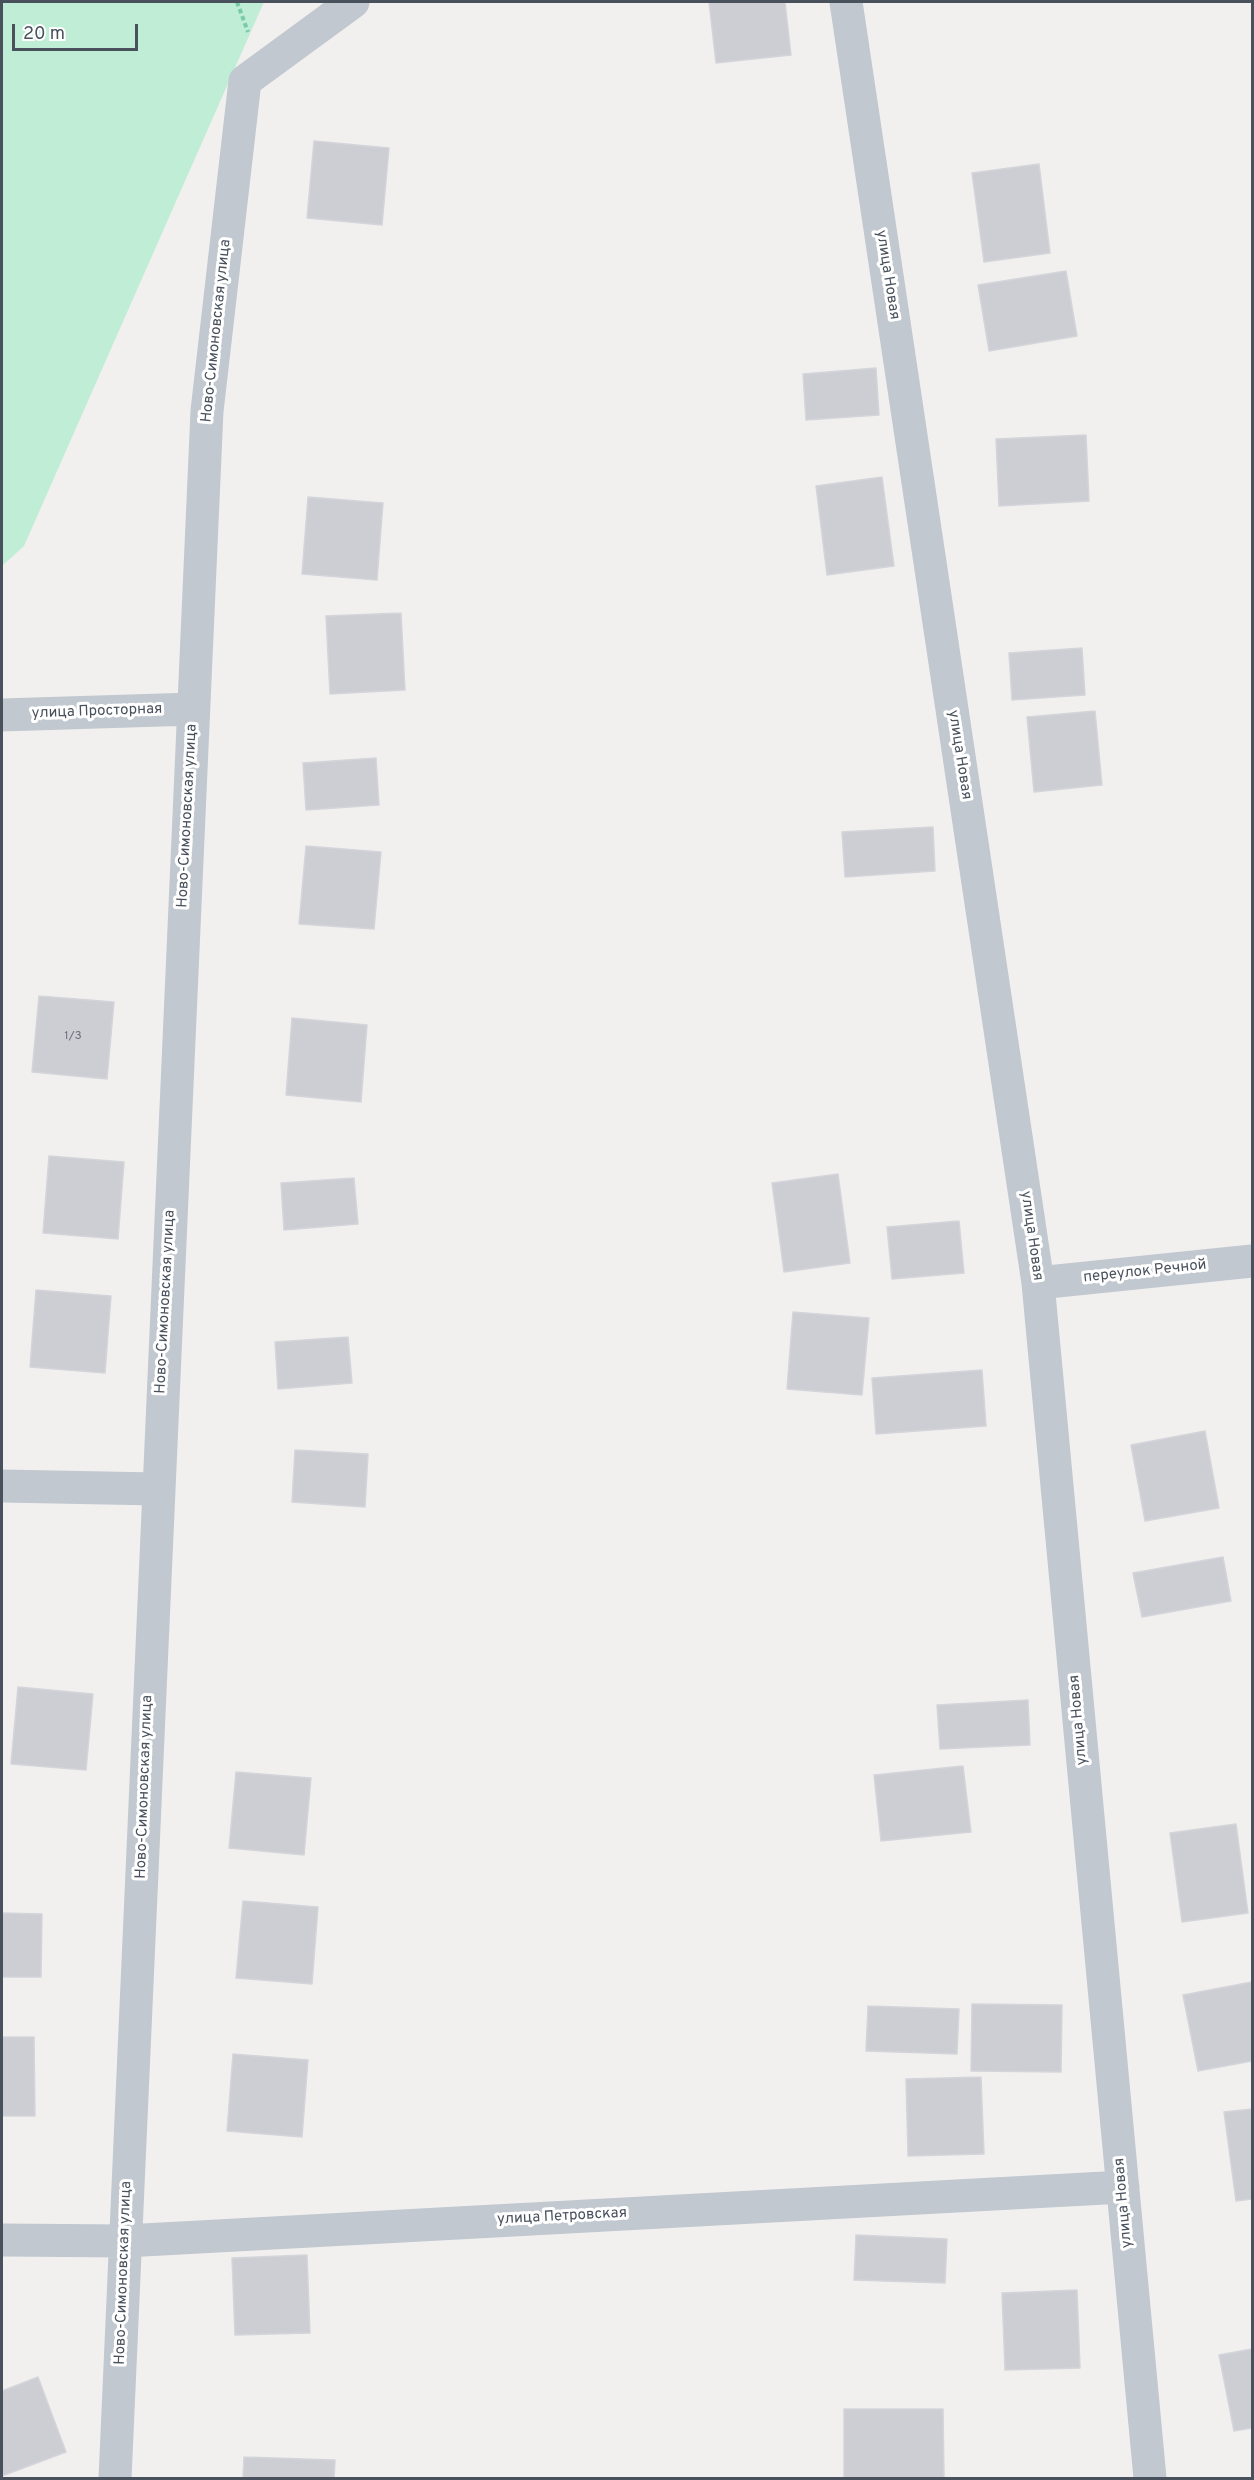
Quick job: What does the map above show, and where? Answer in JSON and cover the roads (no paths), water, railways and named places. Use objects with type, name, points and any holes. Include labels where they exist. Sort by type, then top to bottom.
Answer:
[{"type":"street","name":"Ново-Симоновская улица","points":[[116,2478],[207,411],[245,81],[353,2]]},
{"type":"street","name":"улица Новая","points":[[846,2],[1038,1283],[1150,2478]]},
{"type":"street","name":"улица Просторная","points":[[2,715],[193,709]]},
{"type":"street","name":"переулок Речной","points":[[1038,1283],[1252,1261]]},
{"type":"street","points":[[2,1486],[158,1489]]},
{"type":"street","name":"улица Петровская","points":[[2,2240],[125,2241],[1123,2187]]}]
